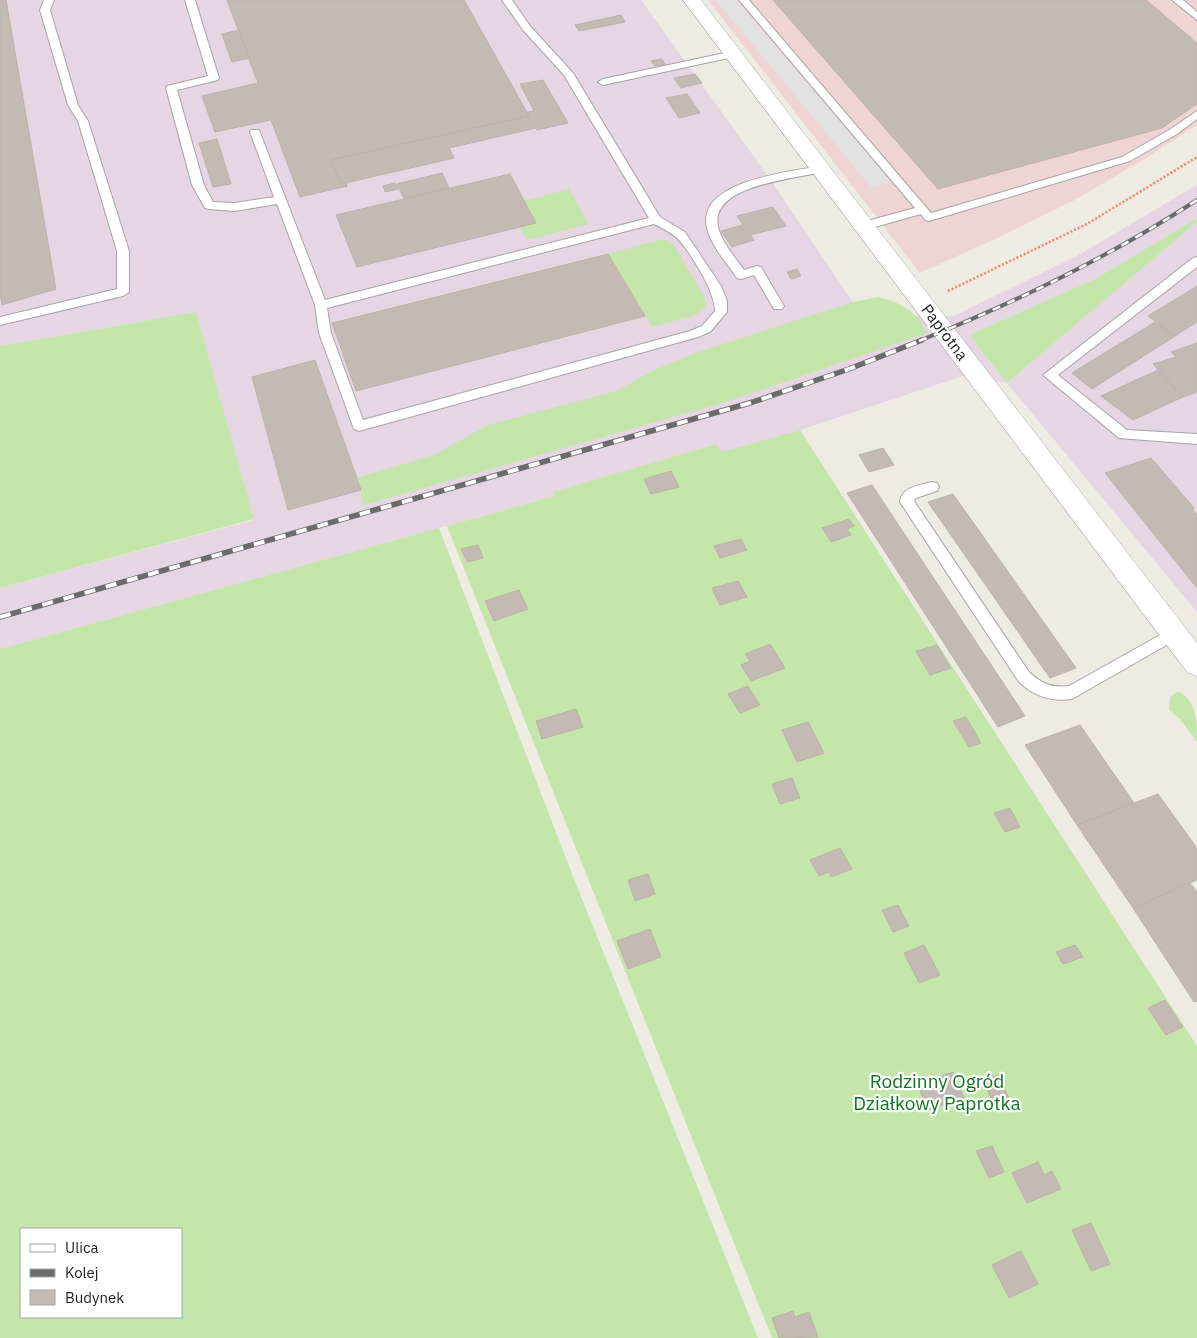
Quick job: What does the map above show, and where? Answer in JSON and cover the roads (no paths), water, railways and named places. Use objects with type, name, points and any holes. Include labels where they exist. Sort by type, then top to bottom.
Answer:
[{"type":"street","name":"Paprotna","points":[[692,0],[1197,664]]},
{"type":"lane","points":[[0,321],[123,292],[123,251],[83,121],[73,105],[45,10],[49,0]]},
{"type":"lane","points":[[190,0],[214,78],[171,88],[198,185],[209,205],[234,207],[281,200]]},
{"type":"lane","points":[[255,132],[321,305],[325,333],[359,426],[668,342],[706,328],[720,312],[721,301],[715,286],[680,235],[656,220],[568,73],[526,28],[507,0]]},
{"type":"lane","points":[[744,0],[929,217],[1126,160],[1173,132],[1197,114]]},
{"type":"lane","points":[[1192,0],[1197,4]]},
{"type":"lane","points":[[1181,1],[1197,17]]},
{"type":"lane","points":[[603,82],[734,54]]},
{"type":"lane","points":[[778,306],[757,270],[741,275],[714,234],[712,222],[715,207],[730,192],[751,185],[821,169]]},
{"type":"lane","points":[[864,226],[923,210]]},
{"type":"lane","points":[[321,305],[656,220]]},
{"type":"lane","points":[[1197,260],[1049,375],[1124,435],[1197,439]]},
{"type":"lane","points":[[932,487],[911,494],[907,498],[907,502],[1024,677],[1034,687],[1046,693],[1072,692],[1174,634]]},
{"type":"railway","points":[[919,341],[991,311],[1062,277],[1130,241],[1197,200]]},
{"type":"railway","points":[[0,617],[753,402],[849,369],[922,340]]},
{"type":"park label","name":"Rodzinny Ogród Działkowy Paprotka","points":[[937,1092]]}]
